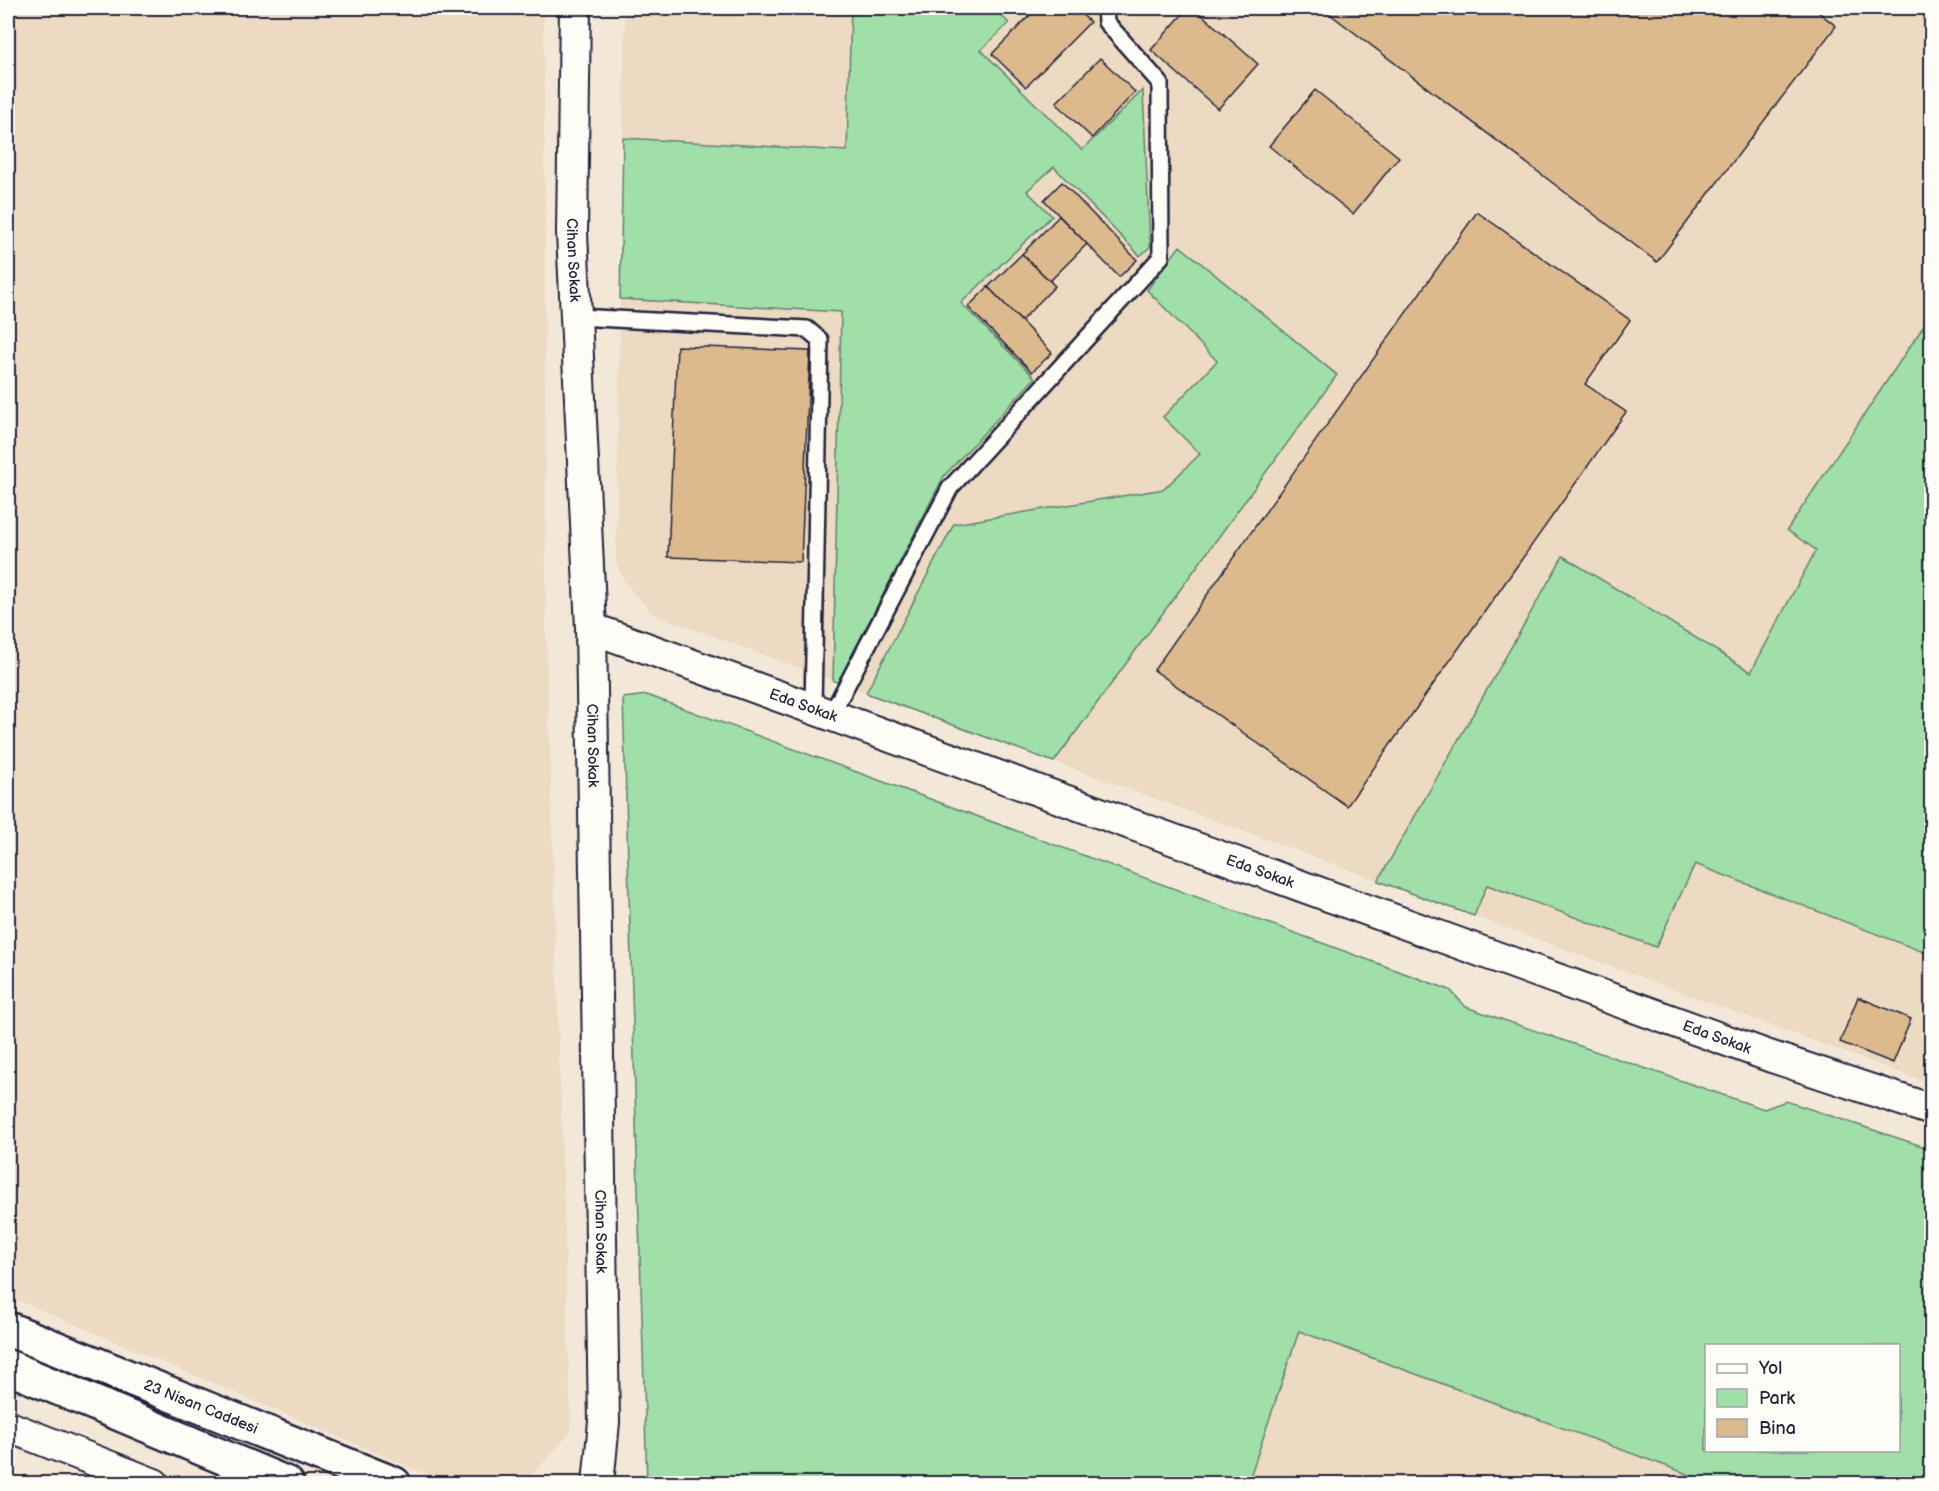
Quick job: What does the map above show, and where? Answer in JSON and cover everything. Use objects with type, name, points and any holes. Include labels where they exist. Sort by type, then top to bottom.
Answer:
[{"type":"street","name":"Cihan Sokak","points":[[575,8],[572,233],[591,628],[604,1422],[598,1484]]},
{"type":"street","name":"Eda Sokak","points":[[591,628],[1769,1056],[1932,1110]]},
{"type":"street","name":"23 Nisan Caddesi","points":[[8,1329],[394,1484]]},
{"type":"street","points":[[8,1367],[286,1484]]},
{"type":"street","points":[[10,1429],[154,1484]]},
{"type":"lane","points":[[822,712],[950,488],[1161,257],[1160,83],[1107,22],[1105,8]]},
{"type":"lane","points":[[576,317],[807,329],[820,340],[822,712]]},
{"type":"shaded area","points":[[8,8],[544,8],[546,629],[571,1432],[525,1483],[447,1483],[8,1296]]},
{"type":"shaded area","points":[[625,8],[1931,8],[1931,1084],[653,614],[625,583],[616,562]]},
{"type":"shaded area","points":[[1299,1331],[1712,1483],[1248,1484]]},
{"type":"green space","points":[[851,8],[993,8],[1009,23],[981,50],[1082,150],[1143,90],[1150,247],[1140,256],[1054,167],[1027,191],[1052,216],[961,303],[1035,378],[944,476],[838,682],[833,681],[841,312],[620,299],[623,138],[847,151]]},
{"type":"green space","points":[[1180,246],[1337,375],[1054,762],[866,693],[954,524],[1164,489],[1200,454],[1163,417],[1217,361],[1147,290]]},
{"type":"green space","points":[[1931,315],[1931,955],[1695,864],[1656,947],[1487,885],[1474,916],[1378,881],[1563,556],[1751,672],[1816,550],[1787,530]]},
{"type":"green space","points":[[647,695],[1450,990],[1466,1007],[1764,1109],[1786,1101],[1931,1149],[1931,1483],[1712,1483],[1299,1331],[1248,1483],[647,1483],[623,698]]},
{"type":"building","points":[[1037,8],[1075,8],[1090,22],[1026,87],[992,54]]},
{"type":"building","points":[[1188,8],[1194,8],[1258,64],[1218,109],[1151,50]]},
{"type":"building","points":[[1322,8],[1813,8],[1836,26],[1657,262]]},
{"type":"building","points":[[1100,58],[1135,92],[1092,138],[1056,103]]},
{"type":"building","points":[[1315,90],[1399,157],[1353,214],[1269,146]]},
{"type":"building","points":[[1062,182],[1137,260],[1119,277],[1044,200]]},
{"type":"building","points":[[1477,212],[1630,320],[1585,384],[1626,412],[1347,806],[1154,670]]},
{"type":"building","points":[[1059,216],[1087,244],[1050,281],[1022,254]]},
{"type":"building","points":[[1022,254],[1055,286],[1021,321],[988,287]]},
{"type":"building","points":[[988,287],[1052,353],[1032,372],[968,307]]},
{"type":"building","points":[[677,346],[810,351],[801,562],[668,557]]},
{"type":"building","points":[[1858,997],[1911,1019],[1893,1063],[1840,1042]]},
{"type":"building","points":[[25,1476],[44,1484],[21,1484]]}]
